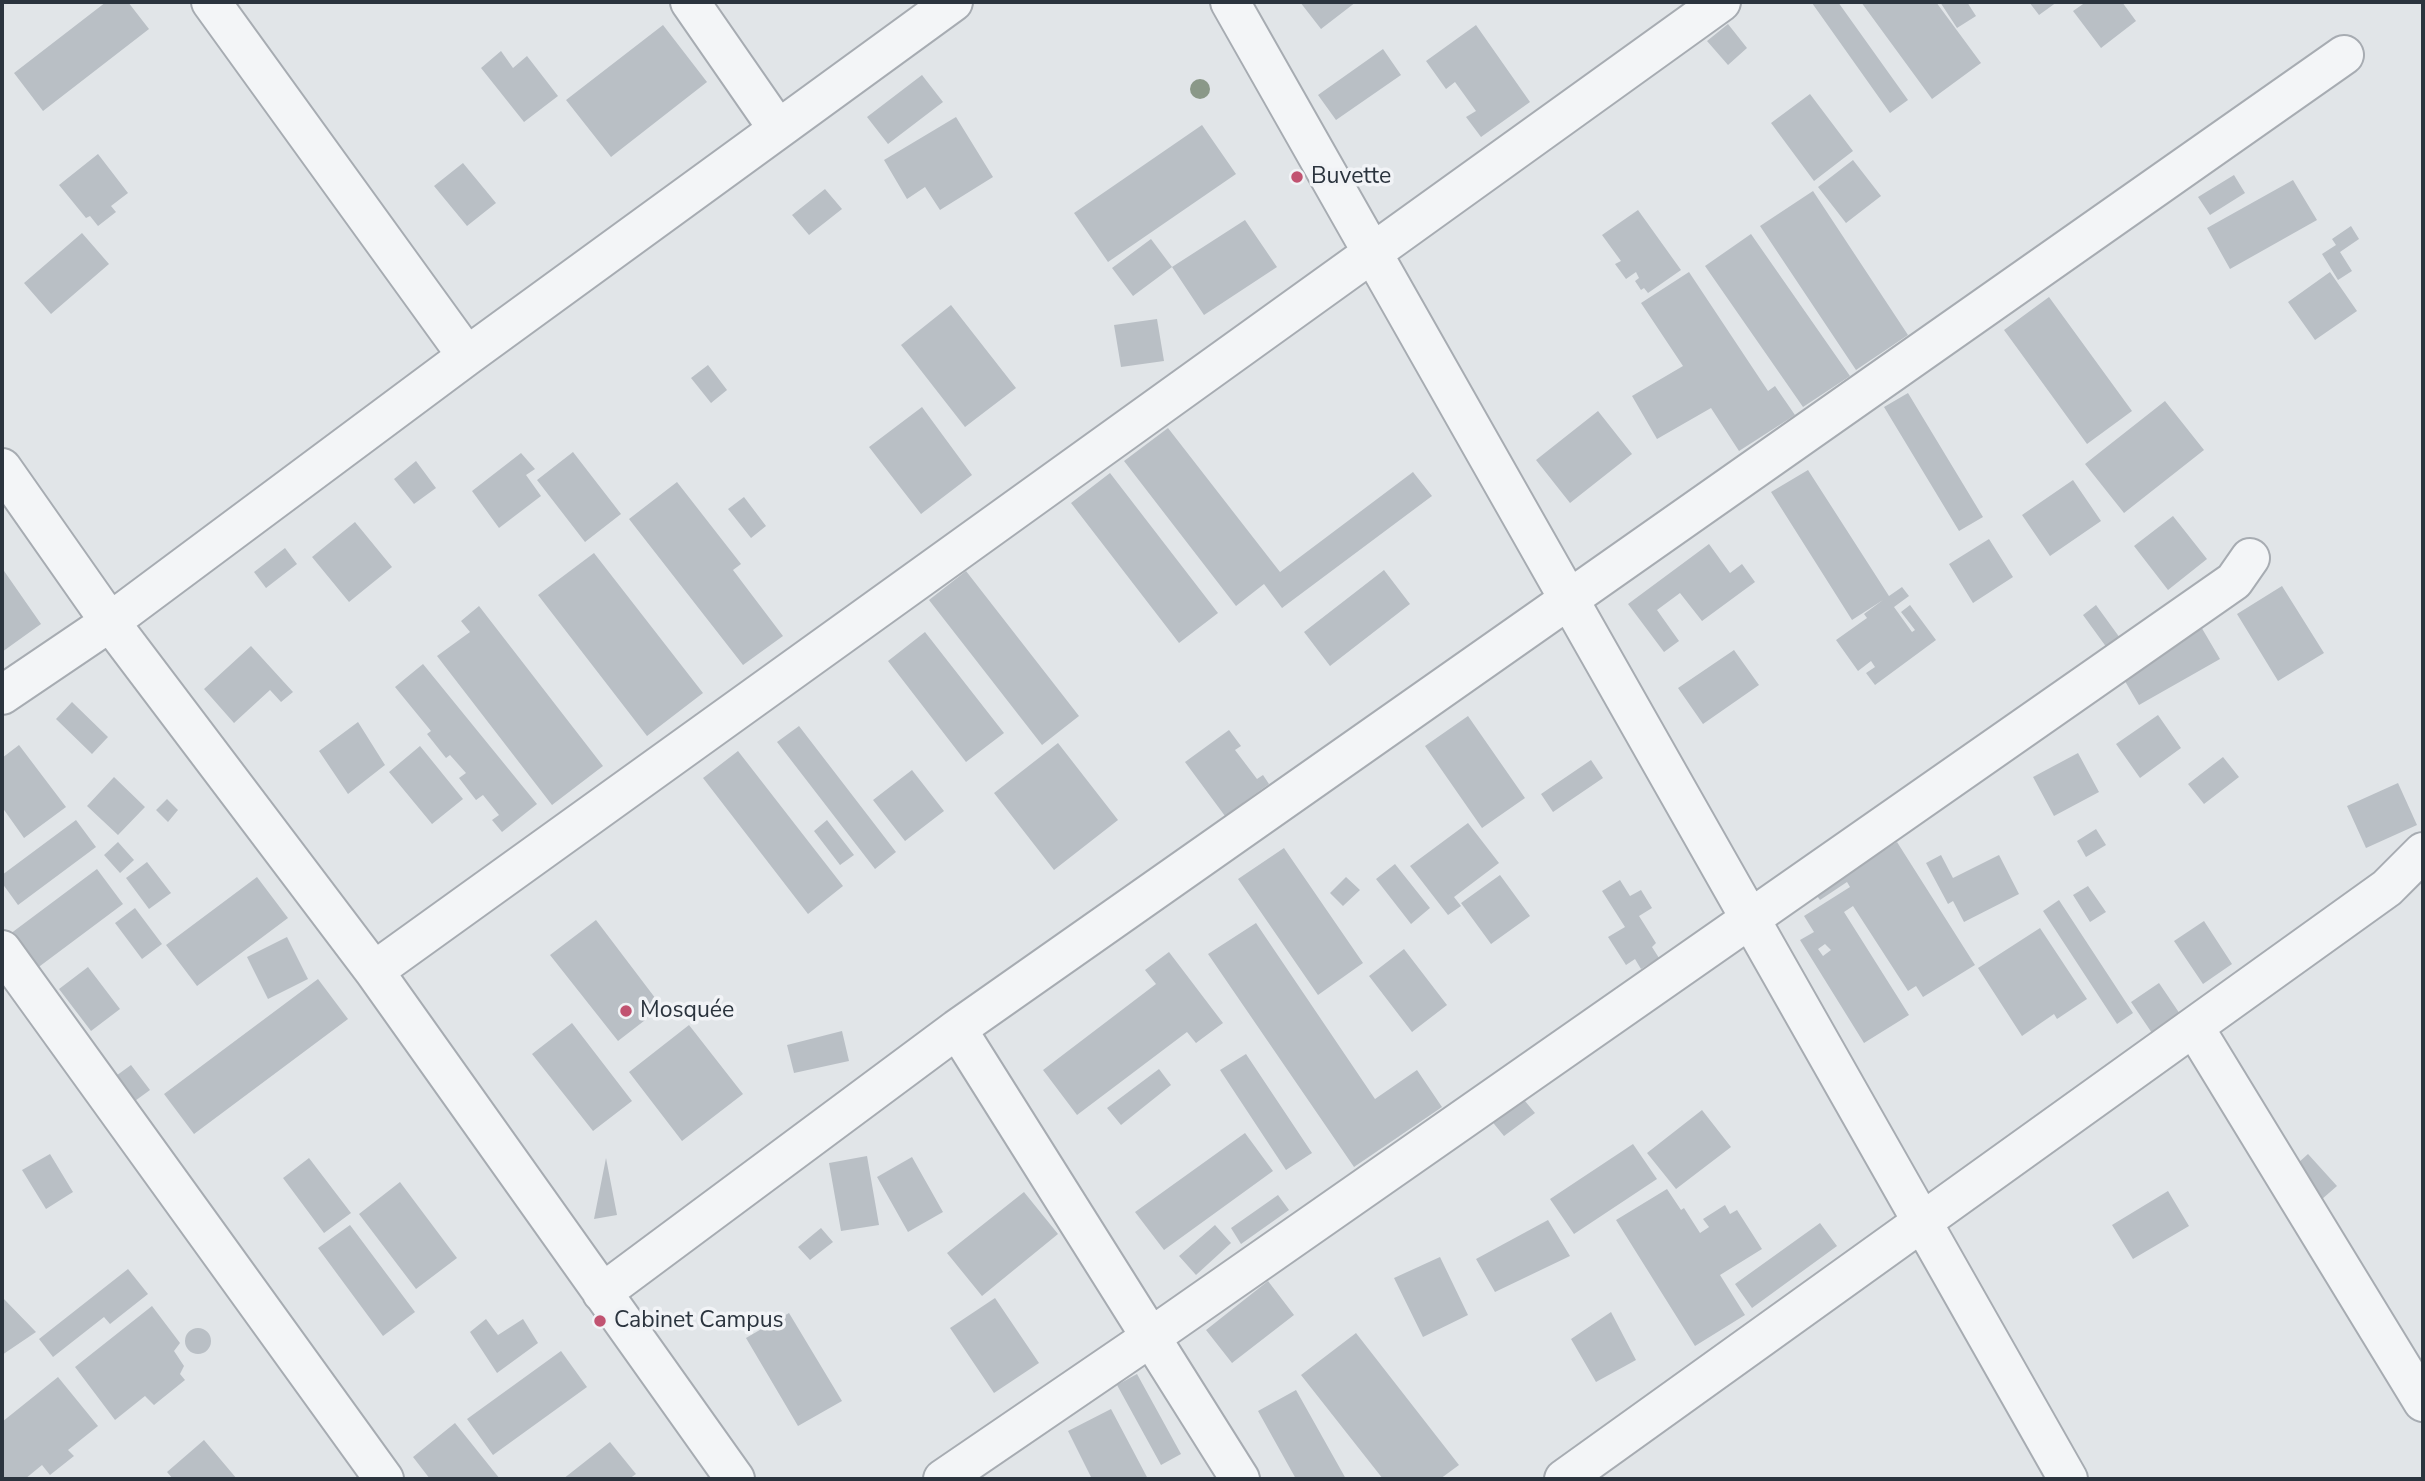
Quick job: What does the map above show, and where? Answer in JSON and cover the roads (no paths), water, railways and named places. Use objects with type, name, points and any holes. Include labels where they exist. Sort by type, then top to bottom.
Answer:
[{"type":"street","points":[[211,2],[467,356]]},
{"type":"street","points":[[690,2],[778,129]]},
{"type":"street","points":[[2,695],[110,622],[467,356],[953,2]]},
{"type":"street","points":[[1230,2],[2068,1479]]},
{"type":"street","points":[[373,971],[1721,2]]},
{"type":"street","points":[[602,1293],[957,1029],[2344,55]]},
{"type":"street","points":[[2,468],[110,622],[373,971],[735,1479]]},
{"type":"street","points":[[943,1479],[1151,1337],[2234,581],[2249,558]]},
{"type":"street","points":[[1564,1479],[2387,888],[2423,852]]},
{"type":"street","points":[[2,950],[384,1479]]},
{"type":"street","points":[[2194,1027],[2423,1402]]},
{"type":"street","points":[[957,1029],[1240,1479]]},
{"type":"place","name":"Buvette","points":[[1297,177]]},
{"type":"place","name":"Mosquée","points":[[626,1011]]},
{"type":"place","name":"Cabinet Campus","points":[[600,1321]]}]
